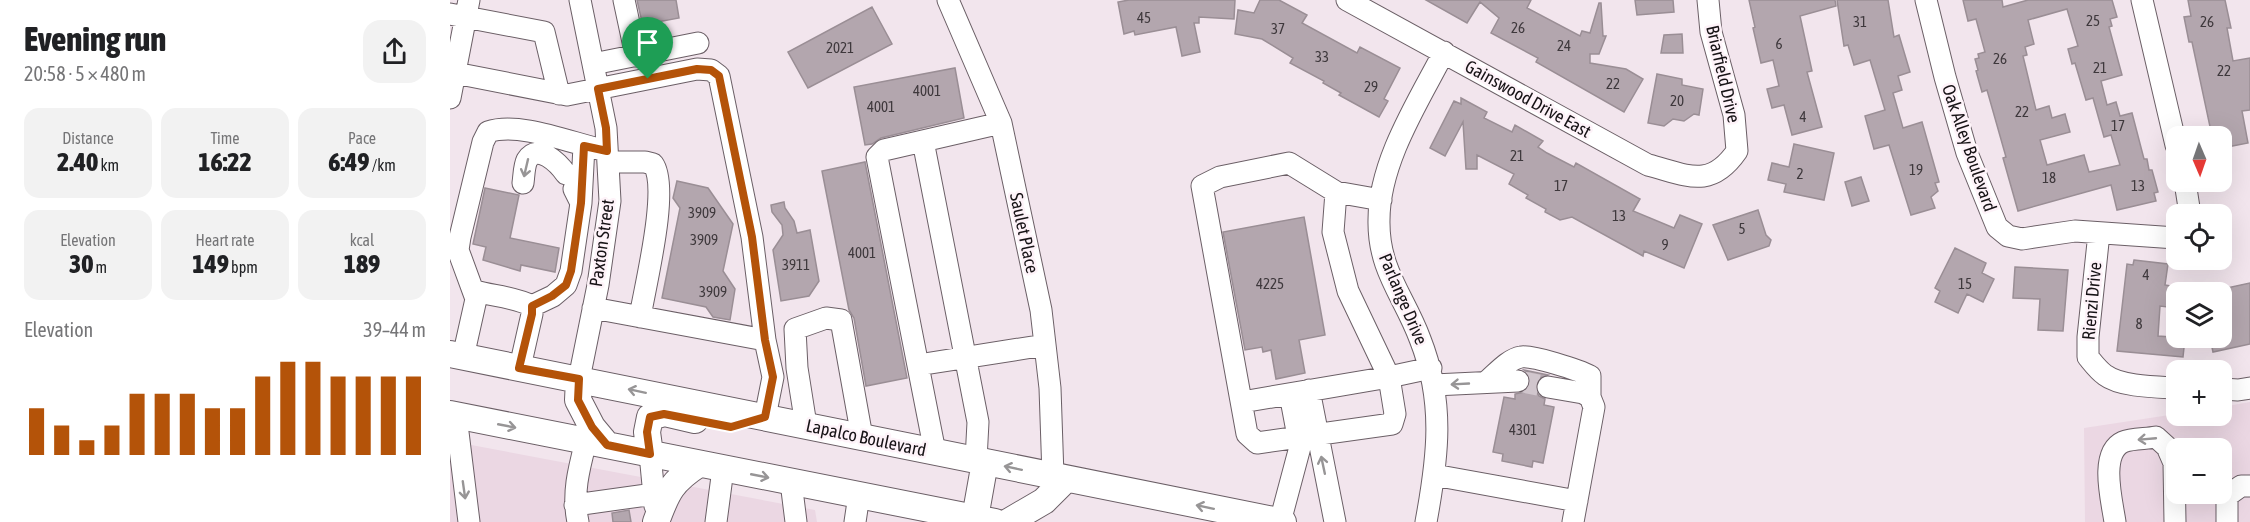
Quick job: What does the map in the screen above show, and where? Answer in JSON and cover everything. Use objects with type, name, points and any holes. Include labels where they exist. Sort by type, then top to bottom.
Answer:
[{"type":"main road","name":"Lapalco Boulevard","points":[[456,356],[1060,477],[1166,511],[1281,522]]},
{"type":"main road","points":[[579,379],[578,400],[592,427],[597,443]]},
{"type":"main road","points":[[650,454],[648,424],[650,417],[657,414],[731,427],[765,417]]},
{"type":"main road","points":[[453,415],[970,519],[980,461]]},
{"type":"main road","points":[[656,522],[670,488],[681,475],[711,466]]},
{"type":"main road","points":[[1008,522],[1044,501],[1060,477]]},
{"type":"street","name":"Paxton Street","points":[[579,379],[610,201],[606,128],[580,0]]},
{"type":"street","points":[[624,0],[636,56]]},
{"type":"street","name":"Saulet Place","points":[[948,0],[1001,123],[1041,310],[1060,477]]},
{"type":"street","name":"Gainswood Drive East","points":[[1347,0],[1648,165],[1695,177],[1716,174]]},
{"type":"street","name":"Briarfield Drive","points":[[1708,0],[1711,32],[1734,115],[1737,138],[1737,152],[1716,174]]},
{"type":"street","name":"Oak Alley Boulevard","points":[[1926,0],[1967,153],[1997,227],[2008,236],[2022,238],[2075,231],[2166,237]]},
{"type":"street","points":[[2142,0],[2172,126]]},
{"type":"street","points":[[450,98],[462,10],[544,32],[559,93]]},
{"type":"street","points":[[593,64],[698,43]]},
{"type":"street","name":"Parlange Drive","points":[[1426,522],[1438,441],[1432,376],[1419,336],[1385,264],[1379,239],[1378,218],[1384,181],[1402,133],[1444,52]]},
{"type":"street","points":[[455,74],[567,95],[697,69],[711,70],[719,76],[752,237],[765,340],[773,377],[765,417]]},
{"type":"street","points":[[935,452],[877,157],[884,150],[1001,123]]},
{"type":"street","points":[[456,356],[476,298],[458,250],[459,237],[483,142],[488,132],[496,129],[522,128],[584,146],[608,157],[653,164],[658,170],[658,214],[640,317]]},
{"type":"street","points":[[923,141],[978,422],[980,461]]},
{"type":"street","points":[[532,306],[552,296],[566,285],[571,271],[574,189],[584,146]]},
{"type":"street","points":[[523,183],[526,162],[529,157],[537,153],[553,159],[574,189]]},
{"type":"street","points":[[1336,192],[1333,232],[1348,291],[1389,377],[1395,414],[1392,424],[1257,443],[1247,434],[1202,186],[1220,177],[1289,163],[1336,192],[1382,200]]},
{"type":"street","name":"Rienzi Drive","points":[[2099,233],[2088,357],[2106,376],[2120,382],[2166,388]]},
{"type":"street","points":[[475,291],[504,299],[520,300],[532,306]]},
{"type":"street","points":[[519,368],[532,306]]},
{"type":"street","points":[[593,308],[765,340]]},
{"type":"street","points":[[806,425],[797,368],[795,329],[826,318],[841,320],[862,437]]},
{"type":"street","points":[[918,365],[1045,345]]},
{"type":"street","points":[[1486,382],[1511,362],[1522,357],[1579,370],[1590,376],[1590,397],[1594,407],[1574,522]]},
{"type":"street","points":[[1242,402],[1389,377],[1432,376],[1486,382],[1518,381]]},
{"type":"street","points":[[1548,387],[1582,393],[1590,397]]},
{"type":"street","points":[[2232,390],[2250,388]]},
{"type":"street","points":[[1299,392],[1308,436],[1335,522]]},
{"type":"street","points":[[453,415],[469,522]]},
{"type":"street","points":[[1281,522],[1300,447],[1308,436]]},
{"type":"street","points":[[2115,522],[2108,462],[2114,448],[2124,442],[2156,437],[2168,447],[2174,463],[2175,522]]},
{"type":"street","points":[[597,443],[577,474],[576,514],[654,494]]},
{"type":"street","points":[[650,454],[656,522]]},
{"type":"street","points":[[711,466],[716,522]]},
{"type":"street","points":[[1434,475],[1577,501]]},
{"type":"street","points":[[791,482],[796,522]]},
{"type":"street","points":[[2227,522],[2227,496],[2241,486],[2250,486]]},
{"type":"street","points":[[855,522],[859,495]]},
{"type":"shaded area","points":[[2250,402],[2250,522],[2085,522],[2084,428],[2166,416],[2166,426],[2232,426],[2232,405]]},
{"type":"shaded area","points":[[450,441],[815,510],[817,522],[450,522]]},
{"type":"building","points":[[637,0],[676,0],[679,18],[652,23],[642,22]]},
{"type":"building","points":[[1129,0],[1235,0],[1234,19],[1199,17],[1199,23],[1194,23],[1200,52],[1182,56],[1176,27],[1135,35],[1134,31],[1124,34],[1118,2]]},
{"type":"building","points":[[1260,0],[1279,0],[1307,15],[1302,23],[1357,53],[1360,47],[1400,68],[1384,99],[1388,101],[1379,117],[1339,95],[1341,93],[1323,83],[1324,81],[1290,63],[1293,58],[1262,39],[1235,34],[1238,10],[1254,13]]},
{"type":"building","points":[[1426,0],[1531,0],[1527,8],[1580,36],[1582,31],[1590,33],[1599,3],[1601,3],[1603,36],[1606,36],[1599,54],[1590,54],[1590,63],[1626,69],[1643,79],[1624,112],[1536,62],[1538,58],[1491,33],[1499,18],[1480,2],[1467,23]]},
{"type":"building","points":[[1635,0],[1673,0],[1674,12],[1637,15]]},
{"type":"building","points":[[1749,0],[1835,0],[1836,6],[1800,16],[1812,71],[1807,72],[1822,127],[1792,135],[1784,105],[1772,108],[1767,89],[1779,86],[1773,60],[1761,63]]},
{"type":"building","points":[[1837,0],[1888,0],[1894,37],[1899,35],[1910,72],[1898,76],[1902,90],[1893,93],[1903,128],[1922,122],[1939,182],[1935,183],[1938,191],[1931,197],[1935,208],[1911,215],[1889,145],[1874,149],[1865,116],[1885,110],[1870,60],[1854,65],[1848,45],[1844,46]]},
{"type":"building","points":[[1963,0],[2002,0],[2003,7],[2028,0],[2112,0],[2117,17],[2110,19],[2112,26],[2109,27],[2122,75],[2101,81],[2107,105],[2116,102],[2120,116],[2132,113],[2144,159],[2147,159],[2149,170],[2152,170],[2158,192],[2154,193],[2156,201],[2117,210],[2111,185],[2018,211],[1987,90],[1982,92],[1976,71],[1978,70],[1975,59],[1979,58],[1978,54],[1985,52],[1976,19],[1968,21]],"holes":[[[2067,9],[2078,46],[2068,49],[2072,64],[2075,63],[2086,100],[2093,98],[2104,137],[2111,135],[2120,165],[2089,172],[2084,155],[2047,165],[2040,140],[2070,132],[2065,114],[2052,118],[2049,106],[2036,110],[2023,56],[2027,55],[2025,47],[2034,44],[2028,20]]]},
{"type":"building","points":[[2188,0],[2225,0],[2231,28],[2227,28],[2233,61],[2250,58],[2250,110],[2242,111],[2248,143],[2232,146],[2232,126],[2210,126],[2192,42],[2189,42],[2184,17],[2191,16]]},
{"type":"building","points":[[872,7],[892,44],[808,88],[788,52]]},
{"type":"building","points":[[1682,34],[1683,53],[1661,53],[1664,35]]},
{"type":"building","points":[[955,68],[964,118],[881,138],[872,144],[865,145],[854,87]]},
{"type":"building","points":[[1657,74],[1682,79],[1682,85],[1703,89],[1699,115],[1694,114],[1684,121],[1673,119],[1664,126],[1648,123]]},
{"type":"building","points":[[1461,98],[1487,112],[1484,118],[1512,132],[1515,125],[1543,141],[1538,147],[1547,153],[1574,167],[1576,163],[1640,199],[1633,211],[1674,228],[1680,215],[1702,224],[1684,268],[1644,251],[1643,256],[1572,217],[1560,220],[1545,212],[1546,209],[1526,198],[1528,195],[1509,184],[1514,174],[1477,155],[1477,169],[1466,169],[1463,122],[1445,156],[1430,148],[1454,101],[1461,104]]},
{"type":"building","points":[[1794,144],[1834,153],[1824,200],[1784,192],[1786,184],[1768,180],[1772,163],[1789,167]]},
{"type":"building","points":[[865,162],[907,378],[866,386],[854,318],[849,310],[822,171]]},
{"type":"building","points":[[1861,177],[1869,201],[1852,206],[1845,182]]},
{"type":"building","points":[[677,181],[708,188],[733,224],[723,271],[735,289],[730,320],[713,317],[706,307],[662,298],[680,208],[673,198]]},
{"type":"building","points":[[485,188],[519,195],[510,238],[559,248],[555,272],[521,265],[520,271],[483,260],[486,247],[473,244]]},
{"type":"building","points":[[784,202],[785,208],[794,221],[797,233],[810,230],[819,281],[809,296],[781,301],[773,250],[783,235],[782,225],[772,212],[771,205]]},
{"type":"building","points":[[1758,210],[1766,235],[1771,240],[1769,246],[1728,260],[1713,225]]},
{"type":"building","points":[[1304,217],[1325,335],[1299,340],[1305,373],[1276,379],[1271,350],[1263,352],[1262,347],[1245,350],[1223,232]]},
{"type":"building","points":[[1955,248],[1986,263],[1982,273],[1994,279],[1983,302],[1967,294],[1958,313],[1935,302],[1940,291],[1935,288]]},
{"type":"building","points":[[2134,260],[2166,264],[2166,307],[2160,306],[2158,336],[2166,337],[2166,348],[2184,348],[2183,357],[2117,351],[2127,264],[2133,265]]},
{"type":"building","points":[[2015,267],[2068,270],[2063,331],[2038,330],[2040,299],[2013,298]]},
{"type":"building","points":[[2250,283],[2250,344],[2232,348],[2232,287]]},
{"type":"building","points":[[2212,348],[2232,348],[2213,352]]},
{"type":"building","points":[[1524,370],[1548,375],[1538,379],[1536,391],[1545,399],[1544,405],[1554,407],[1543,463],[1533,461],[1532,467],[1502,461],[1503,454],[1493,452],[1504,397],[1515,399],[1515,394],[1524,392],[1530,386],[1529,375]]},
{"type":"building","points":[[629,510],[631,522],[613,522],[612,513]]},
{"type":"tunnel","points":[[1518,381],[1548,387]]},
{"type":"route","points":[[697,69],[711,70],[719,76],[752,237],[765,340],[773,377],[765,417],[731,427],[664,414],[650,417],[647,432],[650,454],[607,445],[592,427],[578,400],[579,379],[519,368],[532,306],[552,296],[566,285],[571,271],[581,203],[584,146],[607,151],[606,128],[598,89],[648,79],[697,69]]}]
